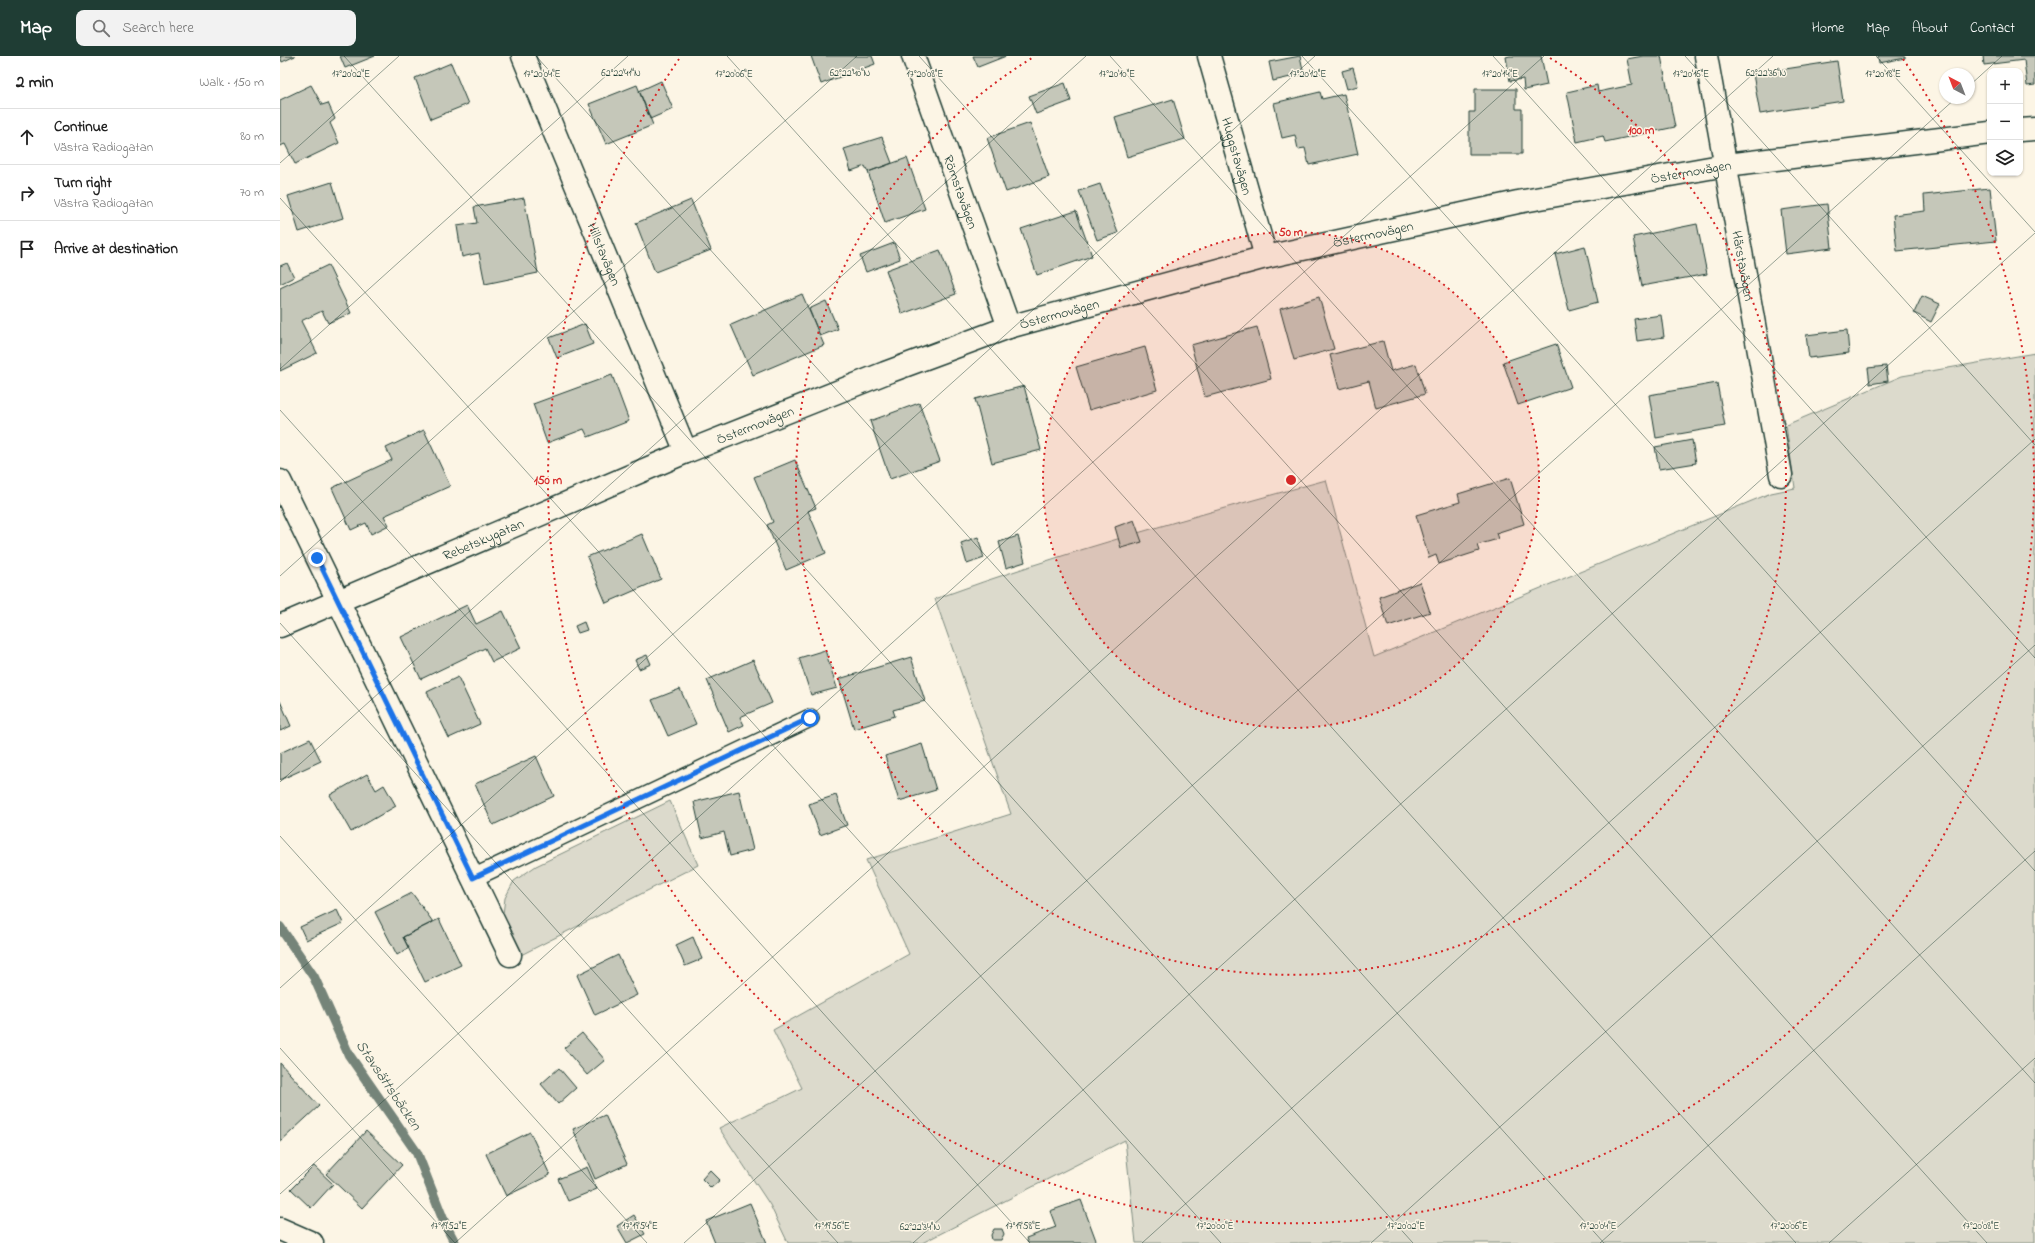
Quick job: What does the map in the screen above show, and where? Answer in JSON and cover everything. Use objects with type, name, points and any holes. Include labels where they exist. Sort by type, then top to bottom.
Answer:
[{"type":"street","name":"Hillstavägen","points":[[523,56],[686,452]]},
{"type":"street","name":"Römstavägen","points":[[913,56],[1009,327]]},
{"type":"street","name":"Huggstavägen","points":[[1209,56],[1266,257]]},
{"type":"street","name":"Härstavägen","points":[[1706,56],[1781,476]]},
{"type":"street","points":[[2023,130],[2035,129]]},
{"type":"street","name":"Östermovägen","points":[[686,452],[885,373],[1009,327],[1266,257],[1518,202],[1726,165],[1987,133]]},
{"type":"street","name":"Rebetskygatan","points":[[280,626],[686,452]]},
{"type":"street","points":[[280,481],[510,955]]},
{"type":"street","points":[[280,1229],[312,1243]]},
{"type":"lane","points":[[473,878],[810,718]]},
{"type":"shaded area","points":[[2035,353],[2035,1243],[1136,1243],[1125,1140],[922,1243],[788,1243],[770,1205],[719,1128],[802,1088],[773,1030],[909,954],[866,860],[1011,814],[935,599],[1080,550],[1326,480],[1374,657],[1771,493],[1795,488],[1786,425],[1902,376]]},
{"type":"shaded area","points":[[670,801],[698,865],[519,956],[509,936],[503,914],[505,898],[514,881],[536,866]]},
{"type":"building","points":[[280,56],[295,56],[282,62]]},
{"type":"building","points":[[340,56],[375,56],[345,68]]},
{"type":"building","points":[[811,56],[872,56],[875,64],[821,84]]},
{"type":"building","points":[[973,56],[1006,56],[978,67]]},
{"type":"building","points":[[1300,56],[1304,74],[1273,81],[1269,62]]},
{"type":"building","points":[[1541,56],[1547,85],[1524,90],[1523,79],[1510,81],[1506,57]]},
{"type":"building","points":[[1643,56],[1661,56],[1675,127],[1605,142],[1603,136],[1577,142],[1567,92],[1597,85],[1598,92],[1632,85],[1627,59]]},
{"type":"building","points":[[1878,56],[1905,56],[1905,58],[1879,63]]},
{"type":"building","points":[[1983,56],[2035,56],[2035,85],[2027,86],[2024,60],[1984,65]]},
{"type":"building","points":[[1837,61],[1843,101],[1760,114],[1753,74]]},
{"type":"building","points":[[451,63],[468,104],[431,119],[415,78]]},
{"type":"building","points":[[1353,68],[1358,86],[1347,89],[1342,71]]},
{"type":"building","points":[[661,81],[673,109],[650,119],[639,91]]},
{"type":"building","points":[[1065,83],[1071,101],[1036,114],[1029,96]]},
{"type":"building","points":[[311,85],[322,105],[328,103],[335,119],[330,123],[339,143],[295,164],[285,144],[280,146],[280,100]]},
{"type":"building","points":[[637,85],[653,125],[606,144],[589,104]]},
{"type":"building","points":[[1475,89],[1516,89],[1516,109],[1522,109],[1522,154],[1469,154],[1469,112],[1475,112]]},
{"type":"building","points":[[1320,92],[1322,99],[1344,94],[1358,154],[1309,165],[1305,148],[1298,149],[1295,135],[1282,138],[1274,103]]},
{"type":"building","points":[[1173,99],[1185,139],[1127,157],[1115,117]]},
{"type":"building","points":[[1030,123],[1049,177],[1006,192],[987,138]]},
{"type":"building","points":[[882,137],[892,163],[868,172],[865,166],[851,171],[844,149]]},
{"type":"building","points":[[907,158],[925,209],[885,223],[868,172]]},
{"type":"building","points":[[332,182],[343,218],[299,232],[288,196]]},
{"type":"building","points":[[1100,184],[1118,233],[1097,240],[1079,191]]},
{"type":"building","points":[[1990,188],[1996,241],[1897,251],[1893,215],[1925,211],[1924,195]]},
{"type":"building","points":[[524,198],[538,273],[485,284],[479,253],[462,257],[457,226],[477,223],[474,207]]},
{"type":"building","points":[[691,200],[711,250],[655,272],[636,223]]},
{"type":"building","points":[[1827,204],[1832,248],[1786,254],[1781,210]]},
{"type":"building","points":[[1076,211],[1092,256],[1037,275],[1021,229]]},
{"type":"building","points":[[1697,224],[1707,274],[1642,286],[1633,237]]},
{"type":"building","points":[[894,243],[900,259],[866,272],[860,256]]},
{"type":"building","points":[[1585,246],[1598,302],[1569,310],[1555,254]]},
{"type":"building","points":[[940,250],[956,294],[902,314],[886,270]]},
{"type":"building","points":[[287,263],[294,277],[280,284],[280,266]]},
{"type":"building","points":[[328,265],[351,313],[328,323],[322,311],[301,321],[317,353],[280,371],[280,288]]},
{"type":"building","points":[[802,294],[824,345],[753,375],[731,325]]},
{"type":"building","points":[[1922,296],[1940,304],[1931,322],[1914,313]]},
{"type":"building","points":[[1319,297],[1334,349],[1294,360],[1280,309]]},
{"type":"building","points":[[826,301],[838,329],[820,336],[809,309]]},
{"type":"building","points":[[1661,315],[1664,337],[1637,341],[1634,319]]},
{"type":"building","points":[[585,324],[593,344],[557,358],[549,338]]},
{"type":"building","points":[[1257,327],[1271,379],[1205,397],[1191,345]]},
{"type":"building","points":[[1847,330],[1849,353],[1809,358],[1806,335]]},
{"type":"building","points":[[1383,341],[1391,371],[1416,364],[1425,394],[1376,408],[1369,381],[1339,389],[1330,355]]},
{"type":"building","points":[[1556,344],[1571,387],[1518,405],[1503,362]]},
{"type":"building","points":[[1145,347],[1157,390],[1089,410],[1076,367]]},
{"type":"building","points":[[1886,366],[1888,381],[1870,384],[1868,368]]},
{"type":"building","points":[[612,375],[629,421],[588,437],[584,429],[547,443],[533,404]]},
{"type":"building","points":[[1717,383],[1725,426],[1656,438],[1649,395]]},
{"type":"building","points":[[1024,386],[1041,450],[992,463],[975,399]]},
{"type":"building","points":[[919,403],[940,461],[890,479],[870,421]]},
{"type":"building","points":[[424,430],[450,486],[384,516],[389,525],[371,534],[366,523],[351,530],[332,488],[392,460],[386,448]]},
{"type":"building","points":[[1692,440],[1696,463],[1659,469],[1655,447]]},
{"type":"building","points":[[795,460],[816,508],[808,511],[826,553],[786,570],[767,525],[773,522],[754,477]]},
{"type":"building","points":[[1510,478],[1524,524],[1496,533],[1498,539],[1477,545],[1479,551],[1439,564],[1436,555],[1429,558],[1416,515],[1460,502],[1458,494]]},
{"type":"building","points":[[1134,520],[1142,542],[1121,548],[1115,527]]},
{"type":"building","points":[[642,534],[661,579],[606,603],[587,557]]},
{"type":"building","points":[[1018,536],[1025,562],[1006,568],[999,542]]},
{"type":"building","points":[[978,537],[984,558],[967,564],[961,543]]},
{"type":"building","points":[[1420,582],[1430,612],[1388,626],[1379,597]]},
{"type":"building","points":[[467,605],[476,624],[503,611],[521,648],[492,662],[485,648],[421,679],[401,637]]},
{"type":"building","points":[[584,622],[587,630],[578,633],[575,626]]},
{"type":"building","points":[[825,650],[837,688],[811,695],[799,658]]},
{"type":"building","points":[[647,655],[651,664],[639,669],[635,660]]},
{"type":"building","points":[[911,657],[925,701],[893,710],[895,716],[854,729],[839,679]]},
{"type":"building","points":[[753,660],[772,703],[740,717],[744,725],[729,732],[707,680]]},
{"type":"building","points":[[458,677],[480,724],[449,738],[427,692]]},
{"type":"building","points":[[680,689],[696,724],[668,736],[652,700]]},
{"type":"building","points":[[280,701],[291,726],[280,731]]},
{"type":"building","points":[[310,739],[321,761],[280,780],[280,753]]},
{"type":"building","points":[[922,744],[936,790],[899,801],[885,756]]},
{"type":"building","points":[[536,756],[554,796],[493,825],[475,784]]},
{"type":"building","points":[[367,774],[376,790],[384,785],[396,806],[351,832],[330,795]]},
{"type":"building","points":[[739,791],[753,850],[730,856],[724,832],[702,838],[694,802]]},
{"type":"building","points":[[836,795],[847,825],[820,835],[809,804]]},
{"type":"building","points":[[412,893],[433,922],[403,937],[409,948],[397,955],[375,912]]},
{"type":"building","points":[[337,910],[343,923],[306,940],[300,927]]},
{"type":"building","points":[[439,919],[461,965],[425,982],[403,937]]},
{"type":"building","points":[[693,937],[702,959],[685,966],[676,945]]},
{"type":"building","points":[[618,955],[637,995],[595,1015],[577,975]]},
{"type":"building","points":[[582,1033],[605,1060],[587,1075],[564,1048]]},
{"type":"building","points":[[280,1063],[319,1106],[280,1142]]},
{"type":"building","points":[[559,1068],[576,1088],[558,1104],[541,1084]]},
{"type":"building","points":[[605,1115],[627,1164],[595,1179],[573,1129]]},
{"type":"building","points":[[366,1131],[402,1165],[362,1208],[326,1174]]},
{"type":"building","points":[[530,1132],[550,1175],[506,1196],[486,1154]]},
{"type":"building","points":[[314,1166],[333,1184],[311,1208],[291,1189]]},
{"type":"building","points":[[587,1167],[597,1189],[568,1201],[558,1179]]},
{"type":"building","points":[[710,1170],[720,1180],[711,1188],[702,1179]]},
{"type":"building","points":[[1081,1200],[1097,1243],[1028,1243],[1026,1238],[1056,1227],[1050,1211]]},
{"type":"building","points":[[750,1203],[767,1243],[715,1243],[706,1221]]},
{"type":"building","points":[[634,1215],[645,1234],[627,1243],[617,1226]]},
{"type":"building","points":[[994,1229],[1002,1229],[1004,1234],[1001,1240],[992,1240],[991,1235]]},
{"type":"waterway","name":"Stavsättsbäcken","points":[[280,927],[314,977],[349,1055],[417,1153],[445,1224],[455,1243]]},
{"type":"route","points":[[317,558],[473,878],[810,718]]}]
